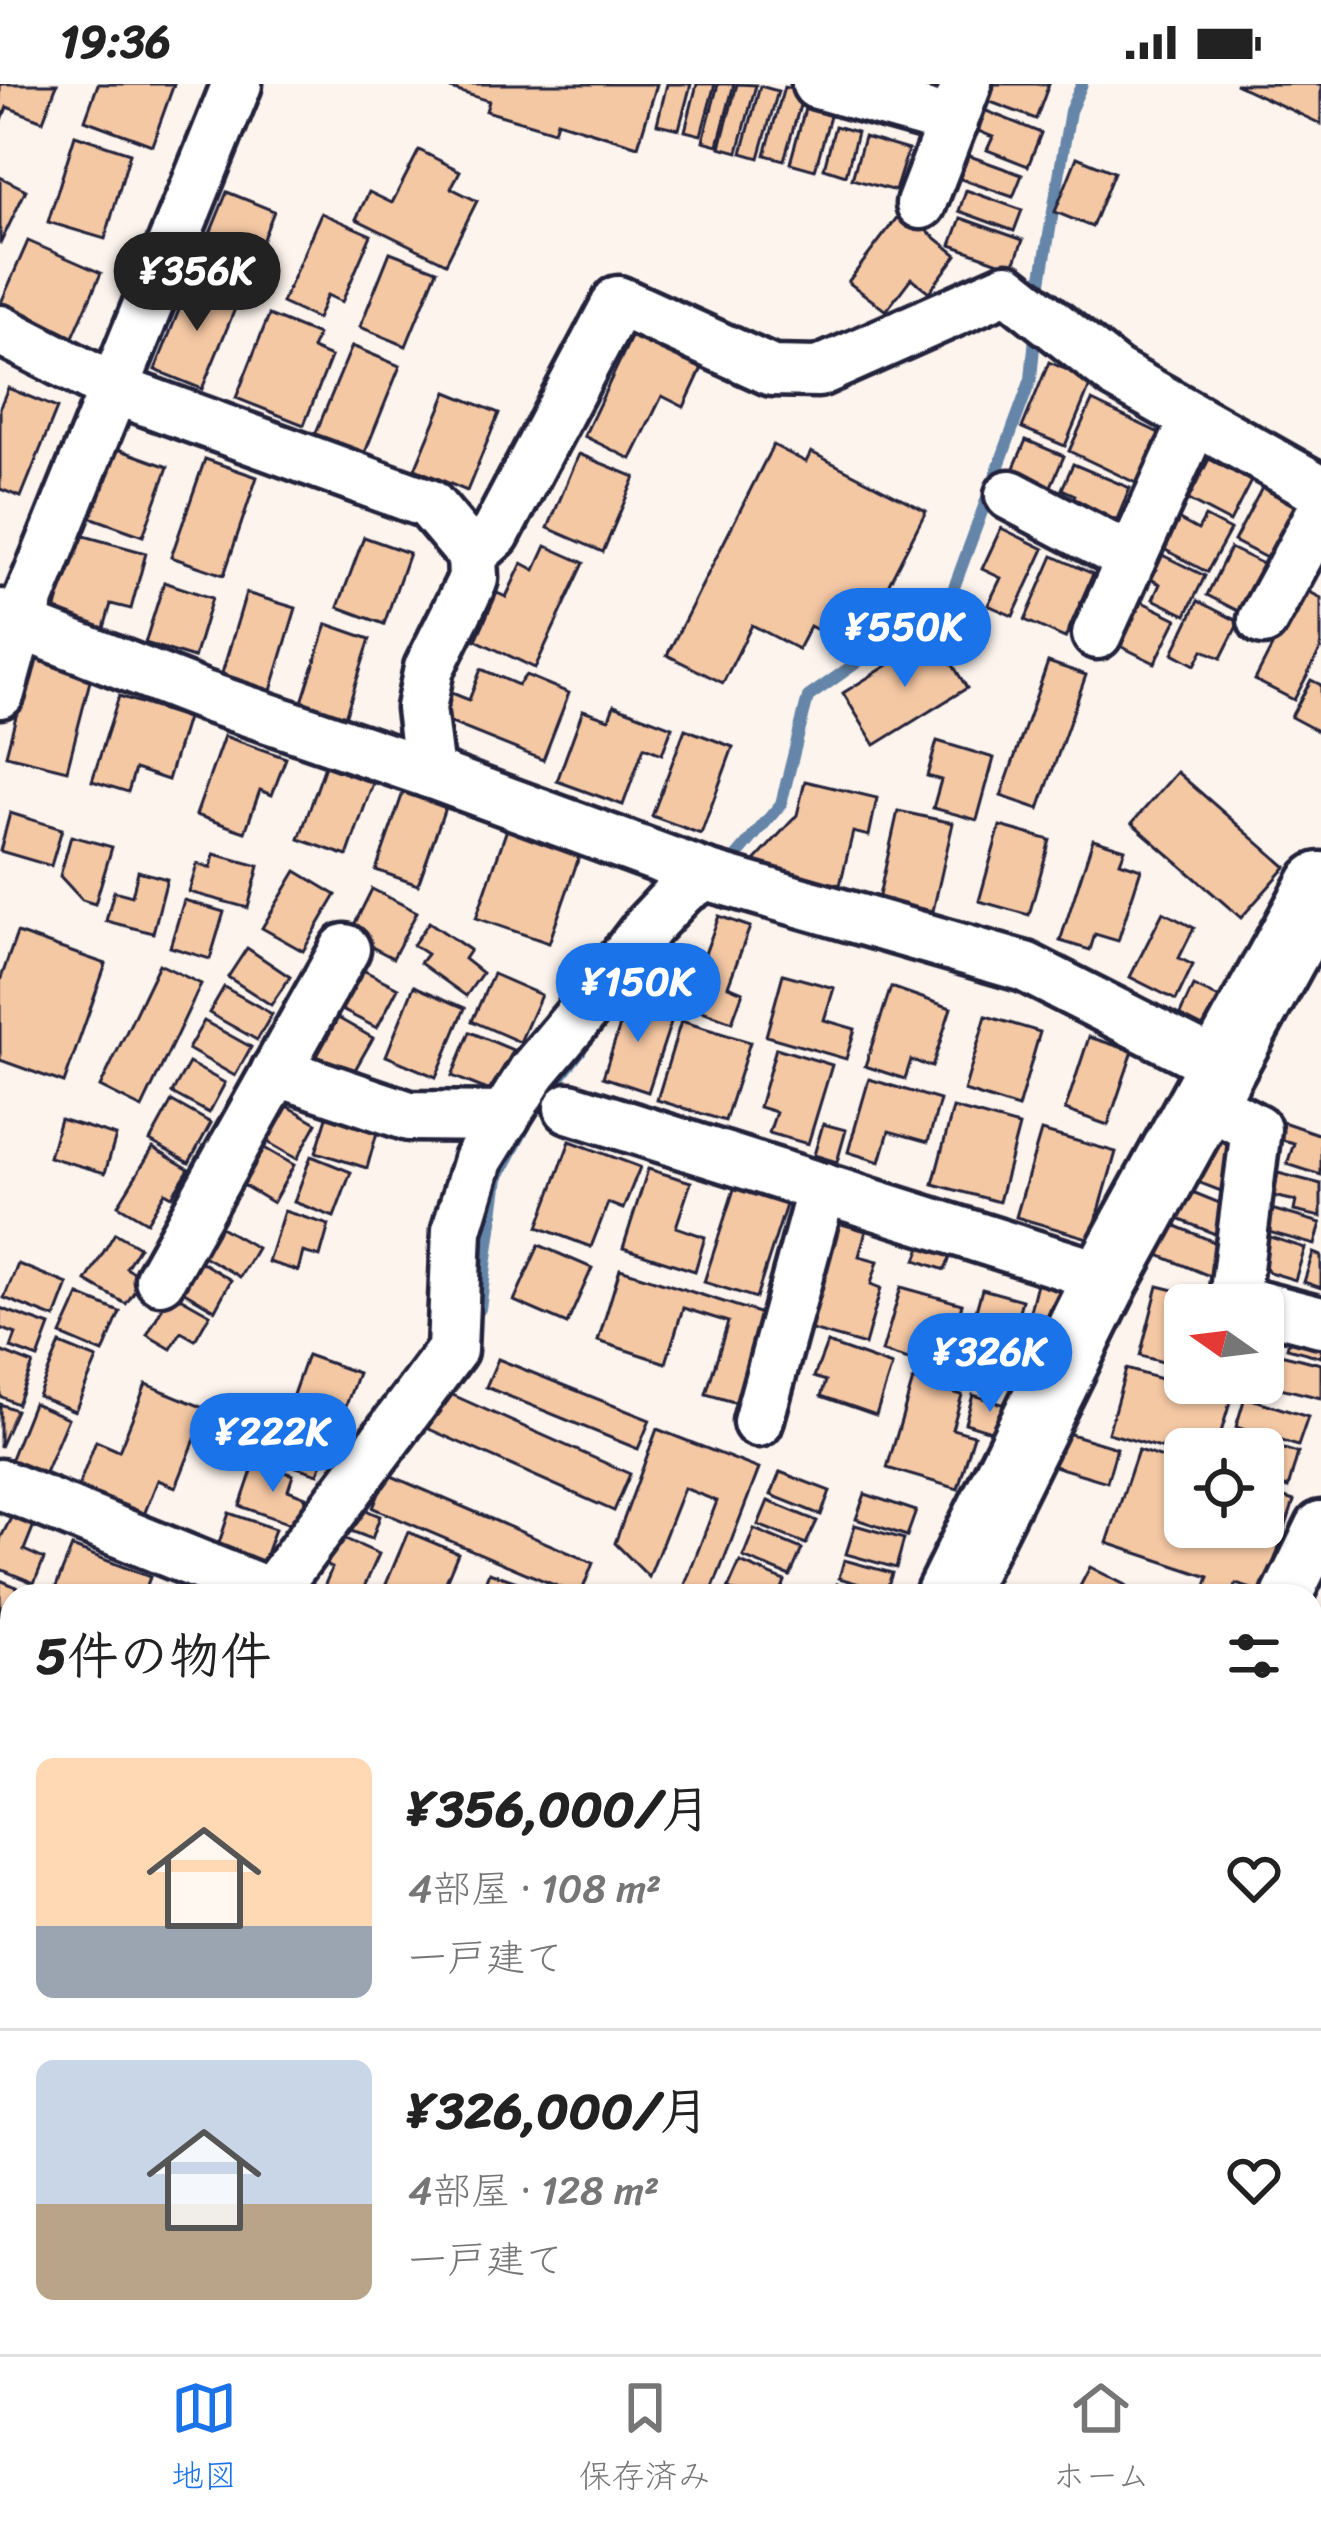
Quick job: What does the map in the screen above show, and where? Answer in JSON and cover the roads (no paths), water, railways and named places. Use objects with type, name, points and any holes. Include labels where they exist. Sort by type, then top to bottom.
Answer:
[{"type":"street","points":[[0,693],[9,619],[116,390],[237,84]]},
{"type":"street","points":[[817,84],[960,103],[921,204]]},
{"type":"street","points":[[472,555],[495,534],[618,301],[772,371],[818,372],[1007,288],[1116,374],[1321,490]]},
{"type":"street","points":[[0,330],[116,390],[429,504],[472,555],[472,579],[429,668],[422,708],[429,773]]},
{"type":"street","points":[[1097,634],[1196,419]]},
{"type":"street","points":[[1010,495],[1132,559]]},
{"type":"street","points":[[1263,620],[1321,514]]},
{"type":"street","points":[[9,619],[204,696],[706,874],[1024,967],[1211,1083],[1256,1129],[1236,1284]]},
{"type":"street","points":[[280,1584],[452,1350],[457,1230],[478,1160],[532,1071],[649,925],[682,890],[706,874]]},
{"type":"street","points":[[955,1584],[1106,1278],[1321,886]]},
{"type":"street","points":[[160,1279],[345,949]]},
{"type":"street","points":[[276,1071],[409,1116],[505,1117]]},
{"type":"street","points":[[568,1108],[1106,1278]]},
{"type":"street","points":[[758,1422],[822,1188]]},
{"type":"street","points":[[1284,1312],[1321,1322]]},
{"type":"street","points":[[0,1484],[245,1584]]},
{"type":"street","points":[[1294,1584],[1321,1526]]},
{"type":"waterway","points":[[1038,300],[1070,111],[1082,84]]},
{"type":"waterway","points":[[725,870],[781,804],[808,697],[949,601],[1031,379],[1036,326]]},
{"type":"waterway","points":[[535,1110],[581,1050]]},
{"type":"waterway","points":[[480,1309],[498,1178],[522,1133]]}]
